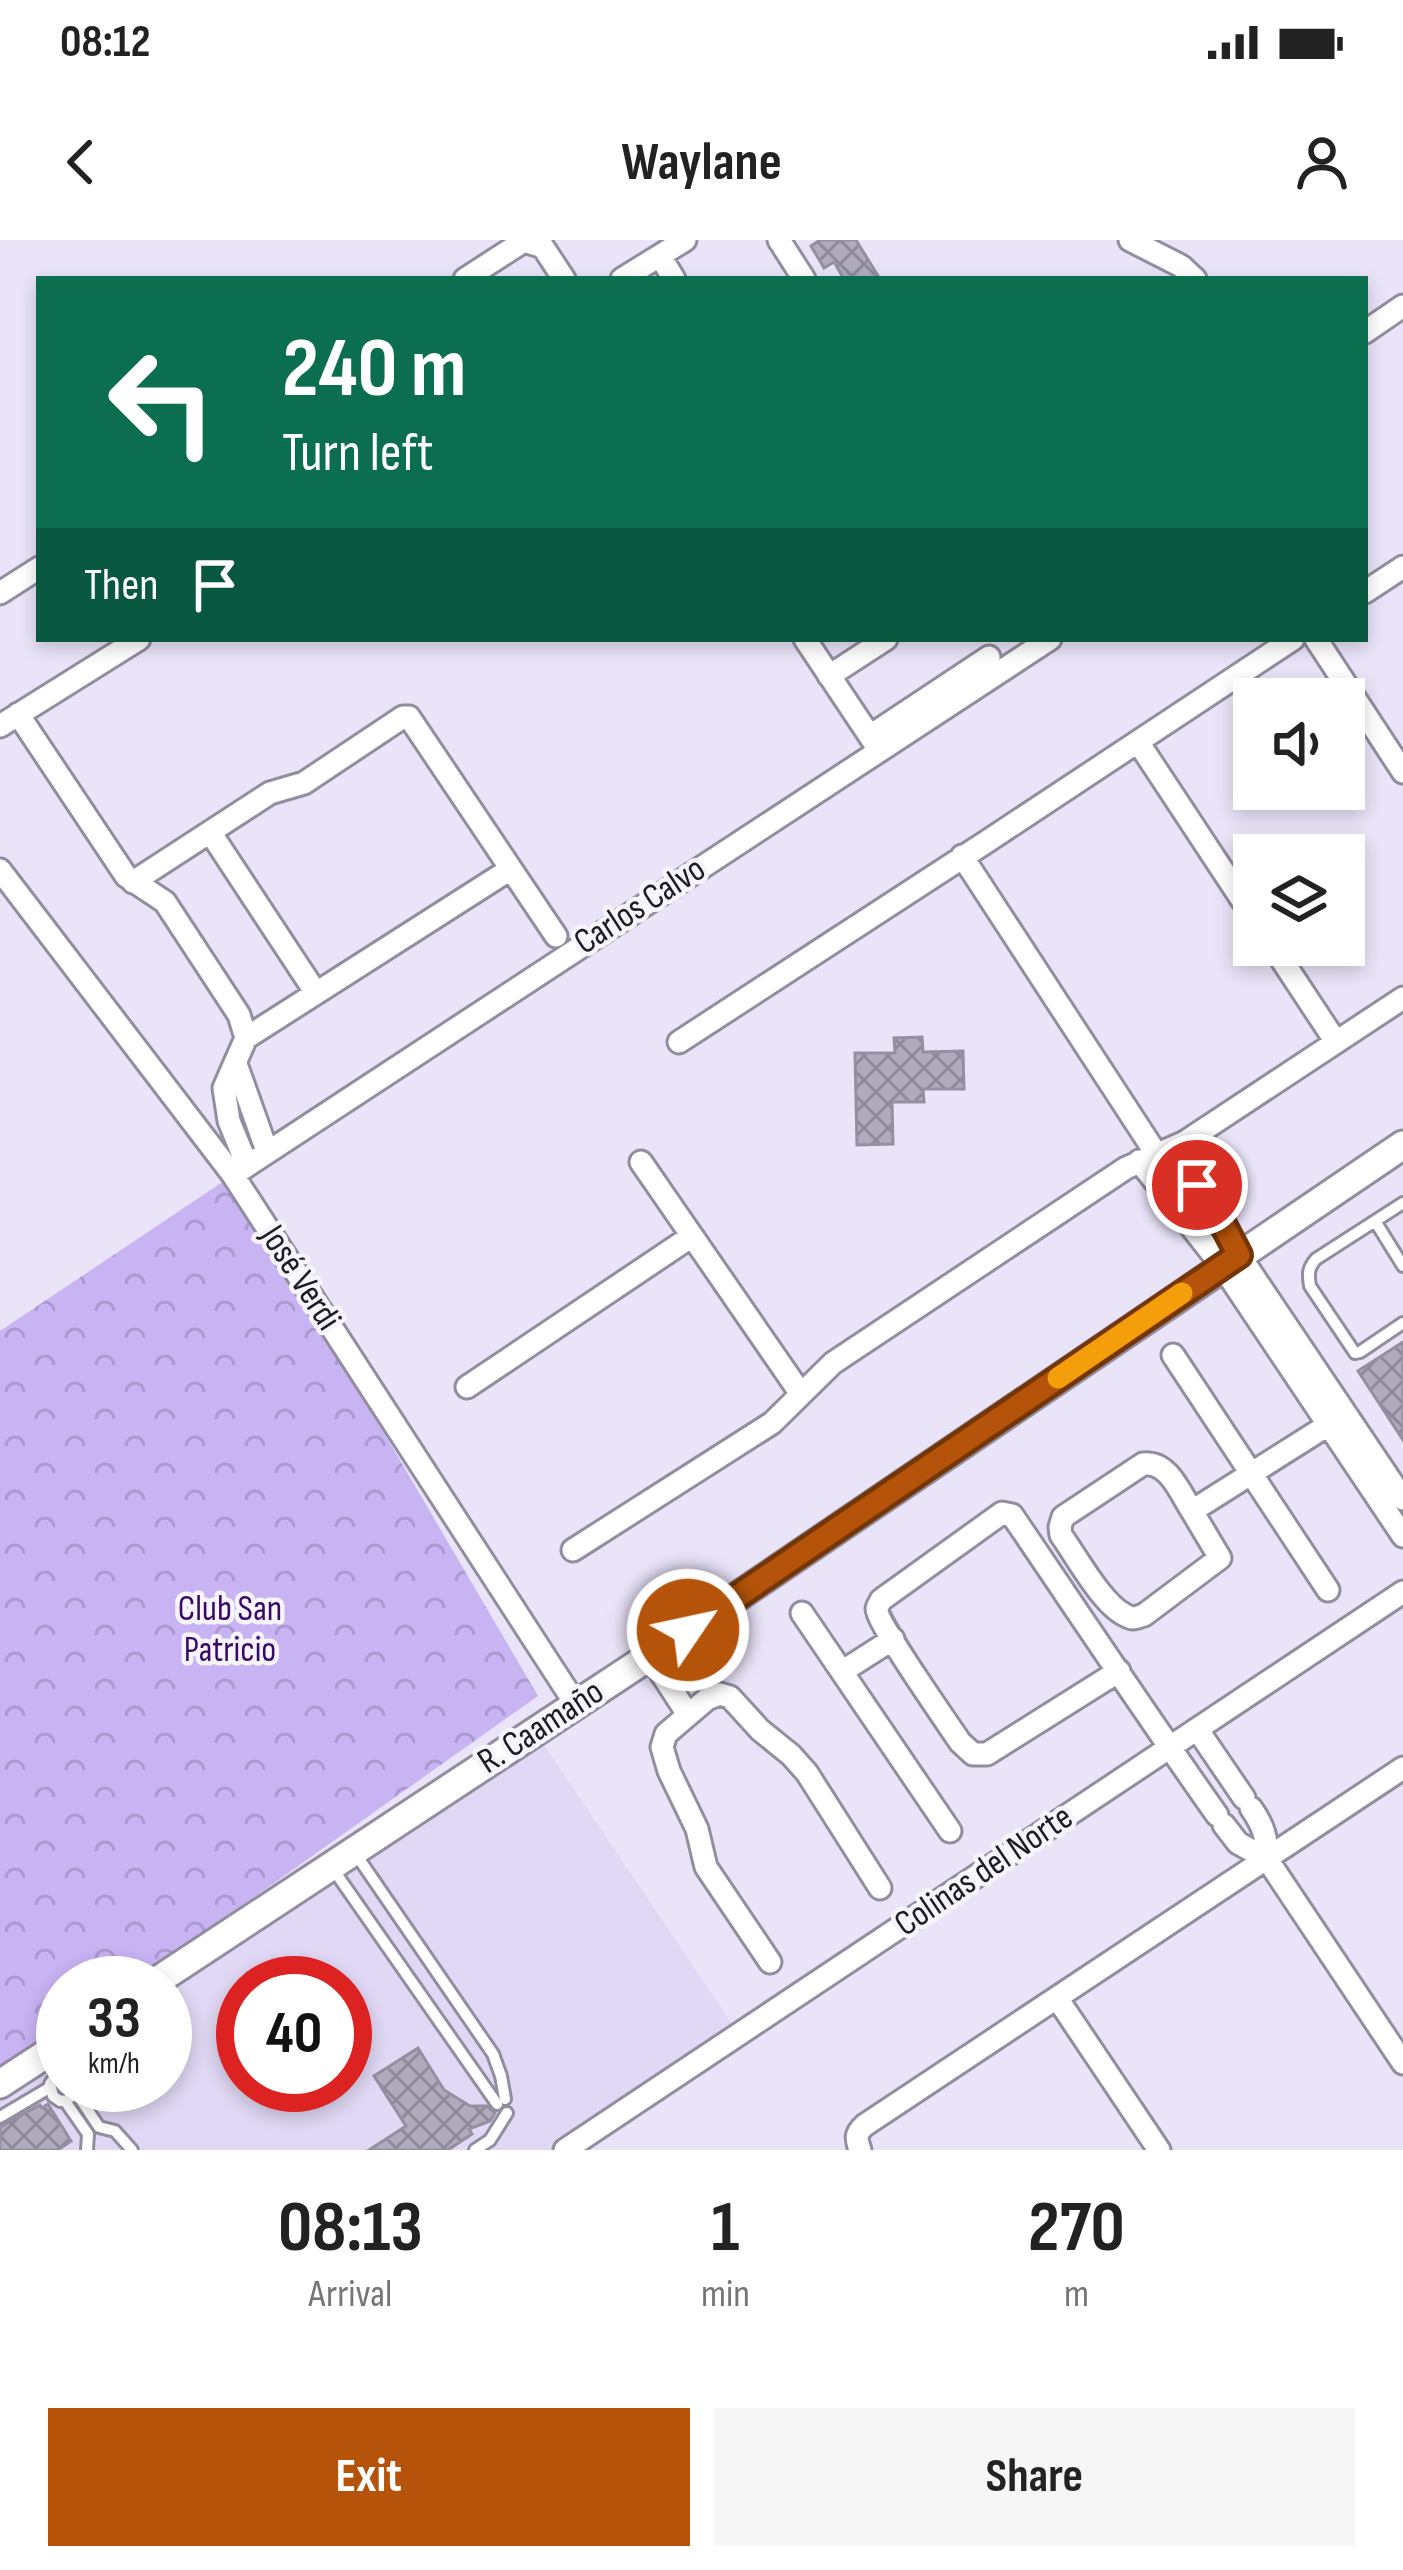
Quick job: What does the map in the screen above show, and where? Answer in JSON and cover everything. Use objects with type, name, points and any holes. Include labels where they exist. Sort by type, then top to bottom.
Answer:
[{"type":"street","points":[[627,276],[685,240]]},
{"type":"street","points":[[779,240],[802,276]]},
{"type":"street","points":[[1130,240],[1162,248],[1192,276]]},
{"type":"street","points":[[469,276],[524,241],[535,243],[550,256],[562,276]]},
{"type":"street","points":[[1162,248],[1176,276]]},
{"type":"street","points":[[660,256],[672,276]]},
{"type":"street","points":[[1368,330],[1403,305]]},
{"type":"street","points":[[1368,590],[1403,566]]},
{"type":"street","points":[[0,593],[36,570]]},
{"type":"street","points":[[134,642],[9,720],[133,882],[165,902],[238,1015],[246,1038]]},
{"type":"street","points":[[807,642],[874,742],[989,657]]},
{"type":"street","points":[[830,676],[881,642]]},
{"type":"street","name":"Carlos Calvo","points":[[240,1170],[874,742],[1045,642]]},
{"type":"street","points":[[679,1042],[1288,642]]},
{"type":"street","points":[[1318,642],[1403,772]]},
{"type":"street","points":[[133,882],[270,793],[304,783],[403,717],[410,717],[556,936]]},
{"type":"street","points":[[1138,742],[1233,886]]},
{"type":"street","points":[[210,832],[316,994]]},
{"type":"street","points":[[962,856],[1162,1156],[1167,1195],[1230,1260],[1403,1499]]},
{"type":"street","name":"José Verdi","points":[[0,870],[240,1170],[575,1703]]},
{"type":"street","points":[[240,1170],[224,1088],[246,1038],[509,870]]},
{"type":"street","points":[[1286,966],[1336,1042]]},
{"type":"street","points":[[573,1550],[772,1423],[833,1363],[1403,998]]},
{"type":"street","points":[[236,1064],[267,1151]]},
{"type":"street","name":"R. Caamaño","points":[[192,1958],[650,1656],[1403,1145]]},
{"type":"street","points":[[640,1162],[801,1394]]},
{"type":"street","points":[[1197,1185],[1216,1211],[1230,1260],[1328,1425],[1403,1536]]},
{"type":"street","points":[[467,1387],[692,1236]]},
{"type":"street","points":[[1174,1355],[1328,1589]]},
{"type":"street","points":[[1192,1511],[1328,1425]]},
{"type":"street","points":[[1143,1464],[1162,1466],[1192,1511],[1220,1558],[1144,1615],[1132,1618],[1120,1613],[1103,1594],[1061,1535],[1063,1517],[1143,1464]]},
{"type":"street","points":[[1119,1671],[980,1756],[960,1742],[877,1614],[877,1606],[1002,1513],[1012,1515],[1238,1843],[1267,1858],[1403,2063]]},
{"type":"street","name":"Colinas del Norte","points":[[565,2150],[1403,1592]]},
{"type":"street","points":[[802,1613],[950,1831]]},
{"type":"street","points":[[843,1671],[893,1639]]},
{"type":"street","points":[[650,1656],[687,1713]]},
{"type":"street","points":[[770,1962],[706,1867],[697,1829],[662,1747],[666,1734],[707,1699],[720,1694],[730,1697],[791,1755],[880,1888]]},
{"type":"street","points":[[1197,1729],[1263,1826],[1267,1858]]},
{"type":"street","points":[[860,2150],[856,2139],[865,2126],[1403,1768]]},
{"type":"street","points":[[1058,1998],[1159,2150]]},
{"type":"street","points":[[0,2084],[36,2061]]},
{"type":"lane","points":[[1403,1203],[1310,1266],[1310,1286],[1355,1353],[1403,1323]]},
{"type":"lane","points":[[1376,1221],[1403,1266]]},
{"type":"lane","points":[[343,1859],[494,2054],[501,2101],[343,1859]]},
{"type":"lane","points":[[0,2117],[36,2096]]},
{"type":"lane","points":[[75,2112],[93,2130],[115,2131],[132,2150]]},
{"type":"lane","points":[[86,2112],[93,2130],[87,2150]]},
{"type":"lane","points":[[475,2150],[490,2140],[503,2119]]},
{"type":"shaded area","points":[[544,1745],[739,2034],[565,2150],[0,2150],[0,2088],[36,2065],[36,2112],[192,2112],[192,1967]]},
{"type":"green space","name":"Club San Patricio","points":[[233,1175],[538,1696],[171,1956],[36,1956],[36,2052],[0,2078],[0,1331]]},
{"type":"building","points":[[820,240],[856,240],[878,276],[842,276],[834,262],[824,268],[811,246]]},
{"type":"building","points":[[922,1037],[923,1052],[963,1051],[964,1089],[923,1089],[924,1102],[892,1102],[893,1144],[857,1145],[855,1053],[895,1053],[894,1038]]},
{"type":"building","points":[[1403,1342],[1403,1440],[1358,1371]]},
{"type":"building","points":[[418,2048],[444,2090],[470,2106],[487,2106],[495,2113],[448,2150],[369,2150],[406,2126],[374,2076]]},
{"type":"building","points":[[36,2107],[36,2112],[53,2112],[71,2141],[58,2150],[0,2150],[0,2127]]},
{"type":"slow traffic","points":[[1058,1378],[1182,1293]]},
{"type":"route","points":[[688,1630],[1239,1255],[1197,1185]]}]
